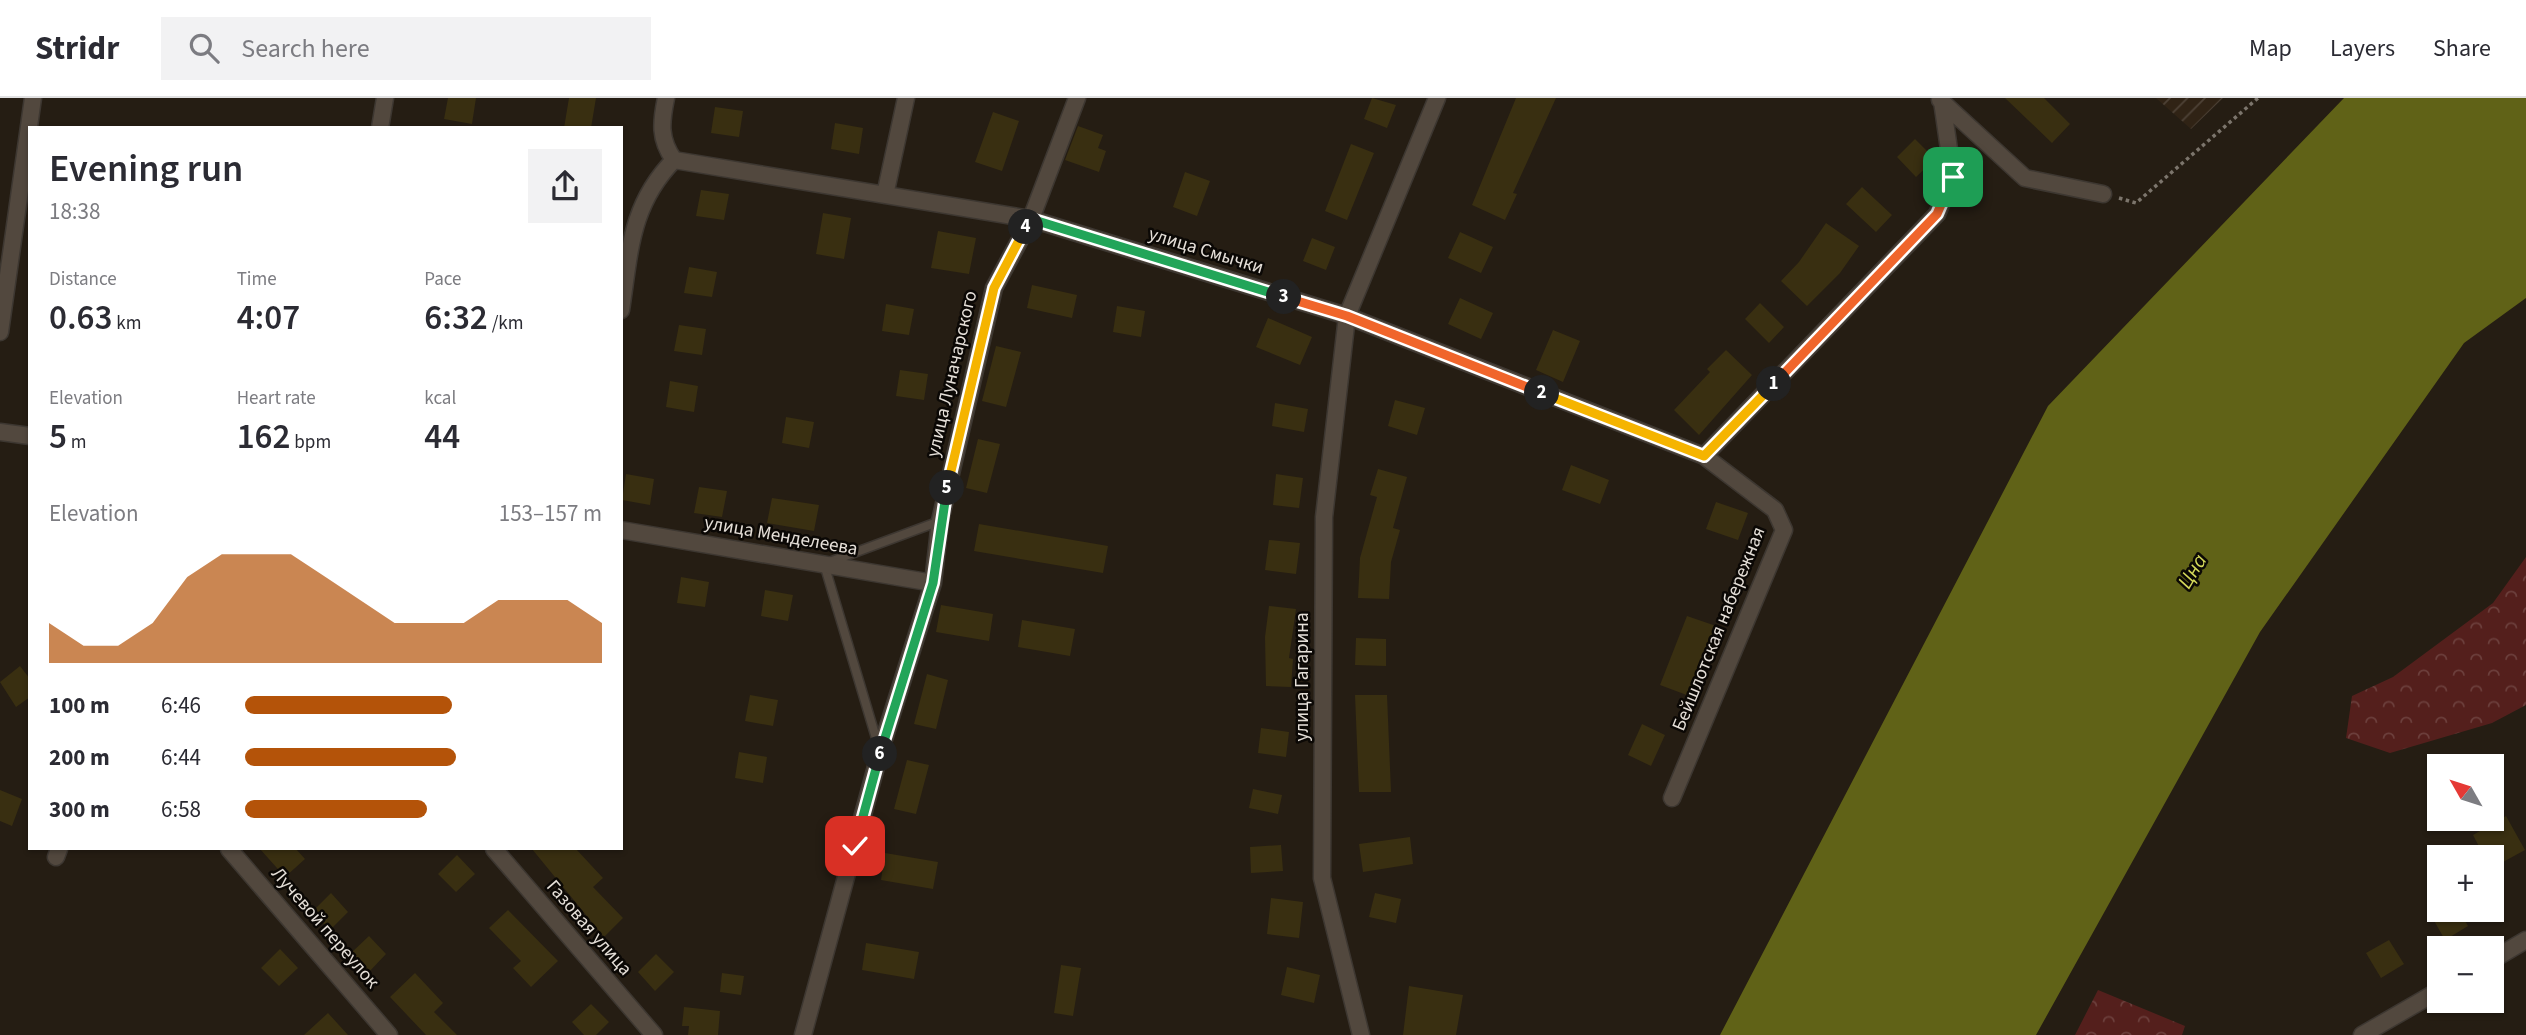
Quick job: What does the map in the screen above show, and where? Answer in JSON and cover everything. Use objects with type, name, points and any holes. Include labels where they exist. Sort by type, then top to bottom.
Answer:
[{"type":"street","points":[[29,126],[33,98]]},
{"type":"street","points":[[380,126],[385,98]]},
{"type":"street","points":[[623,297],[635,220],[659,175],[674,160],[665,147],[661,126],[666,98]]},
{"type":"street","points":[[886,195],[906,98]]},
{"type":"street","name":"улица Луначарского","points":[[803,1035],[880,752],[933,583],[940,521],[994,288],[1031,219],[1077,98]]},
{"type":"street","name":"улица Гагарина","points":[[1361,1035],[1322,878],[1325,517],[1347,316],[1437,98]]},
{"type":"street","points":[[1940,100],[2025,178],[2103,194]]},
{"type":"street","points":[[1704,456],[1937,214],[1953,177],[1940,100]]},
{"type":"street","points":[[0,332],[28,133]]},
{"type":"street","name":"улица Смычки","points":[[674,160],[1031,219],[1347,316],[1704,456]]},
{"type":"street","points":[[0,432],[28,436]]},
{"type":"street","name":"Бейшлотская набережная","points":[[1672,798],[1784,530],[1775,510],[1704,456]]},
{"type":"street","name":"улица Менделеева","points":[[623,530],[933,583]]},
{"type":"street","name":"Лучевой переулок","points":[[230,850],[389,1035]]},
{"type":"street","name":"Газовая улица","points":[[495,850],[654,1035]]},
{"type":"street","points":[[2504,953],[2526,940]]},
{"type":"street","points":[[2362,1035],[2427,998]]},
{"type":"lane","points":[[880,752],[824,564],[940,521]]},
{"type":"path","points":[[2103,194],[2136,203],[2258,98]]},
{"type":"shaded area","points":[[2156,98],[2223,98],[2191,129]]},
{"type":"green space","points":[[2526,557],[2526,705],[2492,723],[2390,753],[2346,738],[2352,696],[2393,677],[2493,603]]},
{"type":"green space","points":[[2098,990],[2185,1026],[2182,1035],[2075,1035]]},
{"type":"water","name":"Цна","points":[[2344,98],[2526,98],[2526,298],[2464,343],[2260,632],[2036,1035],[1720,1035],[2048,406]]},
{"type":"building","points":[[448,98],[476,98],[472,124],[444,119]]},
{"type":"building","points":[[569,98],[596,98],[591,126],[564,126]]},
{"type":"building","points":[[1372,98],[1396,105],[1387,128],[1364,119]]},
{"type":"building","points":[[1516,98],[1556,98],[1513,193],[1517,194],[1505,220],[1472,205]]},
{"type":"building","points":[[2005,98],[2044,98],[2070,124],[2052,143]]},
{"type":"building","points":[[715,107],[743,111],[739,137],[711,133]]},
{"type":"building","points":[[993,112],[1019,121],[1002,171],[975,162]]},
{"type":"building","points":[[835,123],[863,128],[859,154],[831,149]]},
{"type":"building","points":[[1078,126],[1103,135],[1098,148],[1106,151],[1099,172],[1065,160]]},
{"type":"building","points":[[1915,139],[1935,159],[1916,177],[1897,157]]},
{"type":"building","points":[[1351,144],[1374,153],[1347,220],[1325,211]]},
{"type":"building","points":[[1185,172],[1210,181],[1197,216],[1173,207]]},
{"type":"building","points":[[1862,187],[1892,215],[1876,232],[1846,204]]},
{"type":"building","points":[[701,190],[729,194],[724,220],[696,216]]},
{"type":"building","points":[[823,213],[851,218],[844,259],[816,254]]},
{"type":"building","points":[[1826,223],[1859,246],[1840,273],[1807,306],[1781,281],[1799,262]]},
{"type":"building","points":[[938,231],[976,238],[969,274],[931,268]]},
{"type":"building","points":[[1460,232],[1493,247],[1481,273],[1448,258]]},
{"type":"building","points":[[1312,238],[1335,247],[1326,270],[1303,261]]},
{"type":"building","points":[[689,267],[717,272],[712,297],[684,293]]},
{"type":"building","points":[[1032,285],[1077,295],[1072,318],[1027,308]]},
{"type":"building","points":[[1460,298],[1493,313],[1481,339],[1448,324]]},
{"type":"building","points":[[1760,303],[1784,327],[1769,343],[1745,319]]},
{"type":"building","points":[[886,304],[914,309],[909,335],[882,331]]},
{"type":"building","points":[[1117,306],[1145,311],[1141,337],[1113,332]]},
{"type":"building","points":[[1268,318],[1312,337],[1300,365],[1256,347]]},
{"type":"building","points":[[679,325],[706,329],[702,355],[674,351]]},
{"type":"building","points":[[1553,330],[1580,341],[1563,382],[1536,370]]},
{"type":"building","points":[[996,346],[1021,352],[1006,407],[982,401]]},
{"type":"building","points":[[1726,350],[1752,375],[1699,435],[1674,410],[1710,372],[1707,369]]},
{"type":"building","points":[[900,370],[928,374],[924,400],[896,396]]},
{"type":"building","points":[[670,381],[698,386],[694,412],[666,407]]},
{"type":"building","points":[[1395,400],[1425,408],[1417,435],[1388,426]]},
{"type":"building","points":[[1275,403],[1308,409],[1304,432],[1272,426]]},
{"type":"building","points":[[786,417],[814,422],[809,448],[782,443]]},
{"type":"building","points":[[978,439],[1000,444],[987,493],[966,488]]},
{"type":"building","points":[[1571,465],[1609,480],[1600,504],[1562,490]]},
{"type":"building","points":[[1378,469],[1407,477],[1393,528],[1400,530],[1391,562],[1389,599],[1358,598],[1360,558],[1377,497],[1370,495]]},
{"type":"building","points":[[626,474],[654,479],[650,505],[623,500]]},
{"type":"building","points":[[1276,474],[1303,478],[1299,508],[1273,505]]},
{"type":"building","points":[[699,487],[727,491],[722,517],[694,513]]},
{"type":"building","points":[[772,498],[819,505],[814,531],[767,523]]},
{"type":"building","points":[[1716,502],[1748,513],[1738,540],[1706,529]]},
{"type":"building","points":[[979,524],[1108,546],[1103,573],[974,551]]},
{"type":"building","points":[[1269,540],[1300,543],[1296,574],[1265,570]]},
{"type":"building","points":[[681,577],[709,582],[705,607],[677,603]]},
{"type":"building","points":[[765,590],[793,595],[788,621],[761,616]]},
{"type":"building","points":[[941,605],[993,614],[989,641],[936,632]]},
{"type":"building","points":[[1269,606],[1296,609],[1289,658],[1293,659],[1291,687],[1266,686],[1265,637]]},
{"type":"building","points":[[1687,616],[1719,627],[1692,697],[1660,685]]},
{"type":"building","points":[[1022,620],[1075,629],[1070,656],[1018,647]]},
{"type":"building","points":[[1356,638],[1386,639],[1386,666],[1355,665]]},
{"type":"building","points":[[20,666],[28,676],[28,698],[16,707],[0,682]]},
{"type":"building","points":[[927,674],[948,680],[936,729],[914,724]]},
{"type":"building","points":[[750,695],[778,700],[773,726],[745,721]]},
{"type":"building","points":[[1355,695],[1387,695],[1391,792],[1359,792]]},
{"type":"building","points":[[1642,724],[1665,735],[1651,766],[1628,755]]},
{"type":"building","points":[[1261,728],[1289,732],[1286,757],[1258,753]]},
{"type":"building","points":[[739,752],[767,757],[763,783],[735,778]]},
{"type":"building","points":[[907,760],[929,765],[916,814],[894,809]]},
{"type":"building","points":[[1253,789],[1282,795],[1278,814],[1249,808]]},
{"type":"building","points":[[0,790],[22,799],[12,826],[0,821]]},
{"type":"building","points":[[2506,816],[2525,850],[2504,861],[2504,845],[2478,845],[2473,835],[2480,831],[2504,831]]},
{"type":"building","points":[[1410,837],[1413,864],[1363,872],[1359,844]]},
{"type":"building","points":[[1281,845],[1283,871],[1251,873],[1250,847]]},
{"type":"building","points":[[261,850],[297,850],[305,859],[285,877]]},
{"type":"building","points":[[533,850],[577,850],[603,878],[593,887],[623,918],[604,937]]},
{"type":"building","points":[[885,853],[938,862],[933,889],[881,880]]},
{"type":"building","points":[[457,855],[475,874],[456,892],[438,874]]},
{"type":"building","points":[[331,893],[348,912],[330,930],[312,912]]},
{"type":"building","points":[[1375,893],[1401,899],[1396,923],[1369,917]]},
{"type":"building","points":[[1271,898],[1303,902],[1299,938],[1267,934]]},
{"type":"building","points":[[508,910],[558,961],[531,987],[513,968],[521,961],[489,928]]},
{"type":"building","points":[[2435,922],[2466,922],[2468,926],[2452,936],[2443,936]]},
{"type":"building","points":[[369,936],[386,954],[368,973],[350,954]]},
{"type":"building","points":[[2389,940],[2404,964],[2381,978],[2366,953]]},
{"type":"building","points":[[866,943],[919,952],[914,979],[862,970]]},
{"type":"building","points":[[280,949],[298,968],[279,986],[261,968]]},
{"type":"building","points":[[656,954],[674,972],[655,991],[638,972]]},
{"type":"building","points":[[1061,965],[1081,968],[1073,1016],[1054,1013]]},
{"type":"building","points":[[1287,967],[1320,975],[1314,1003],[1281,995]]},
{"type":"building","points":[[415,973],[443,1003],[434,1012],[457,1035],[426,1035],[390,997]]},
{"type":"building","points":[[722,973],[744,976],[741,995],[720,992]]},
{"type":"building","points":[[1409,986],[1463,995],[1456,1035],[1403,1035]]},
{"type":"building","points":[[591,1004],[609,1022],[596,1035],[584,1035],[572,1022]]},
{"type":"building","points":[[684,1007],[720,1011],[718,1035],[688,1035],[689,1026],[682,1026]]},
{"type":"building","points":[[328,1013],[348,1035],[304,1035]]},
{"type":"route","points":[[855,846],[880,752],[933,583],[940,521],[968,390],[994,288],[1031,219],[1347,316],[1704,456],[1937,214],[1953,177]]}]
